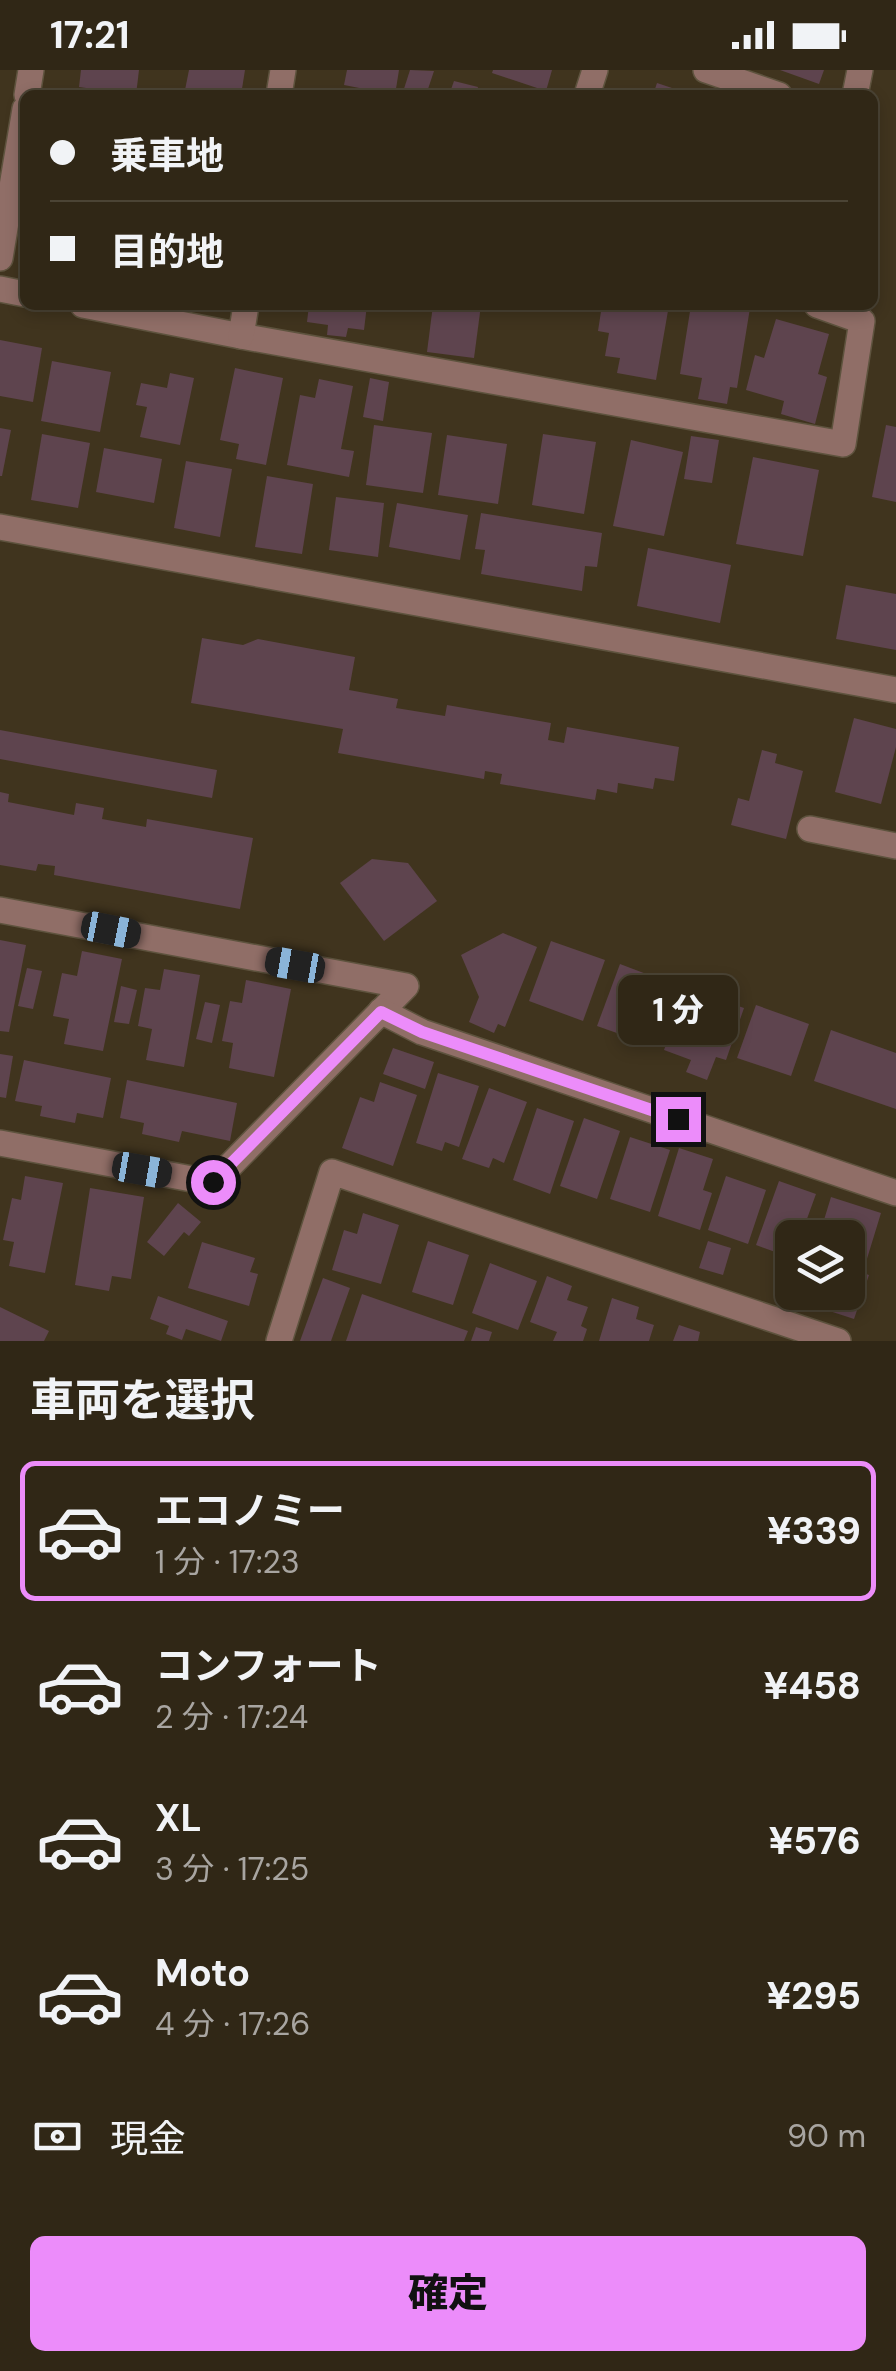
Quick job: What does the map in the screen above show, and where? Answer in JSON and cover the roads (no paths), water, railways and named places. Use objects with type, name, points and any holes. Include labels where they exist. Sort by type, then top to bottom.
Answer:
[{"type":"street","points":[[706,70],[764,90]]},
{"type":"street","points":[[0,258],[9,154],[20,122]]},
{"type":"street","points":[[108,310],[843,444],[862,321],[831,310]]},
{"type":"street","points":[[241,336],[245,310]]},
{"type":"street","points":[[0,527],[896,690]]},
{"type":"street","points":[[810,829],[896,846]]},
{"type":"street","points":[[0,910],[406,986],[213,1182],[0,1144]]},
{"type":"street","points":[[381,1012],[422,1032],[896,1193]]},
{"type":"street","points":[[279,1341],[332,1172],[838,1341]]}]
